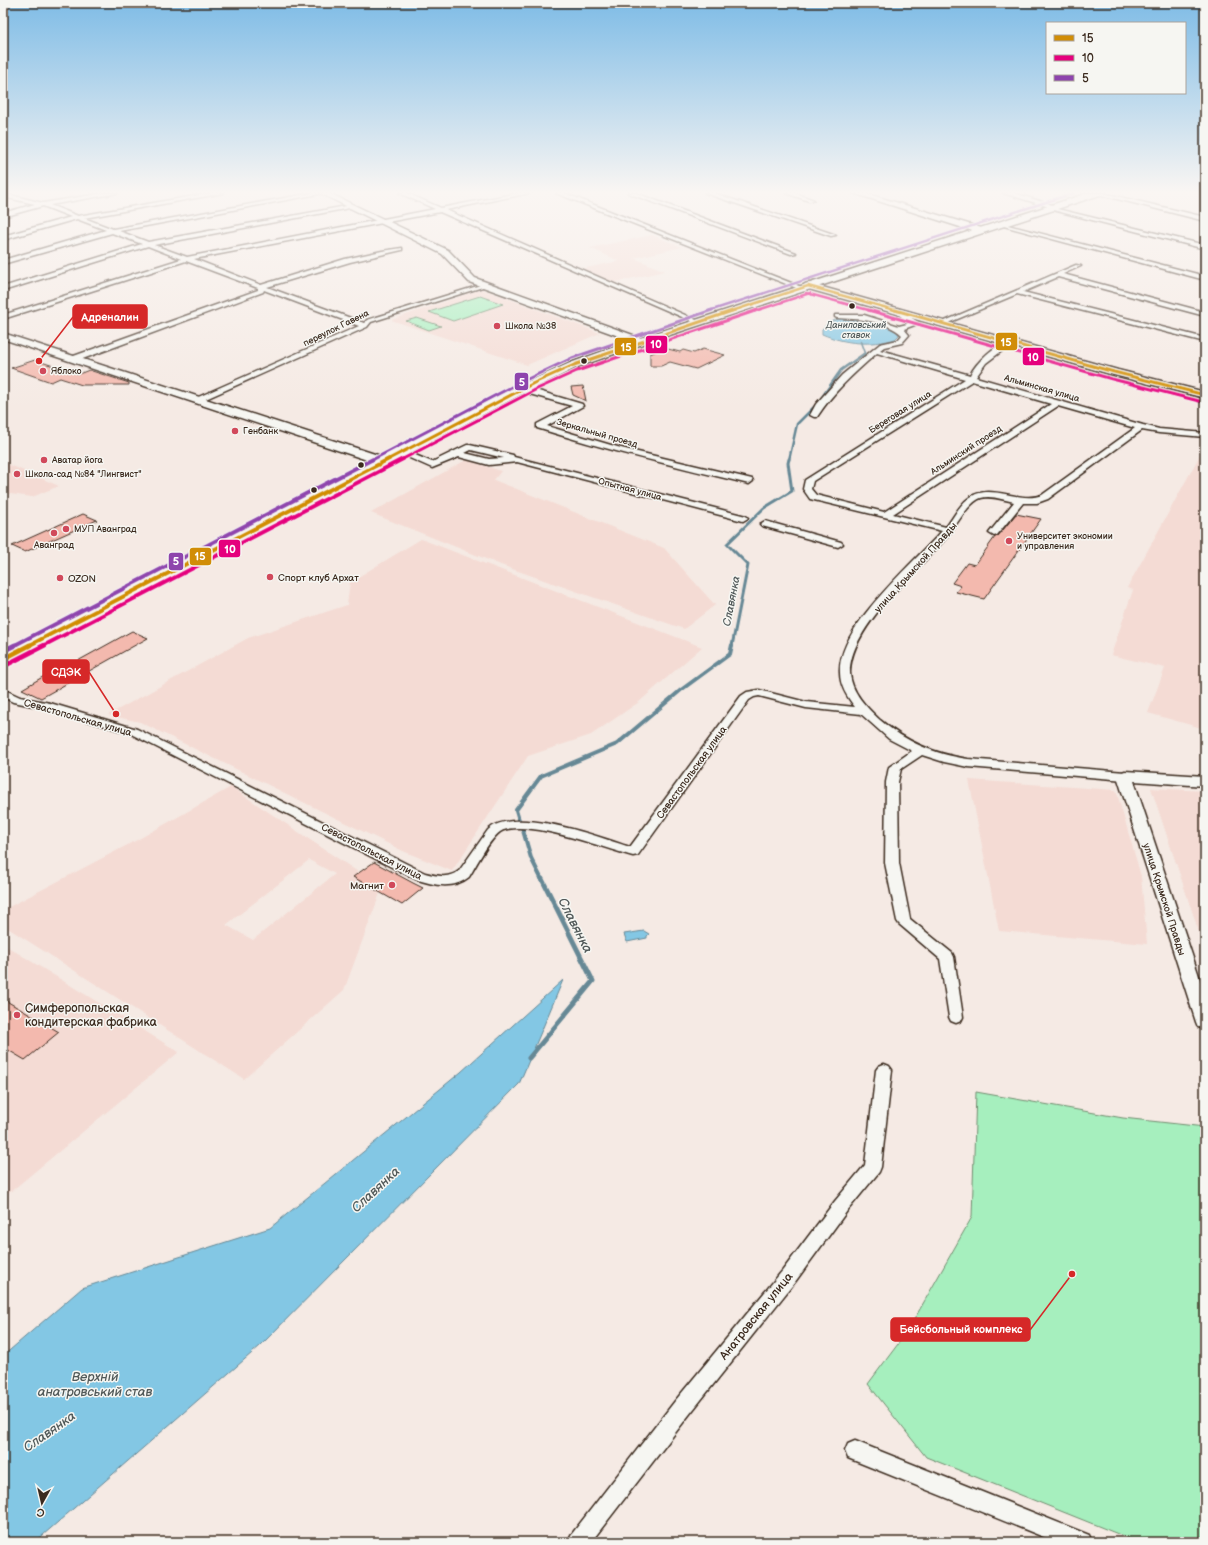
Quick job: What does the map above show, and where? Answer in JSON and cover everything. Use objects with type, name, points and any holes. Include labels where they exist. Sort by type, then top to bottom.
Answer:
[{"type":"main road","points":[[3,659],[522,389],[574,365],[698,322],[874,265]]},
{"type":"main road","points":[[805,287],[1205,395]]},
{"type":"main road","points":[[3,336],[384,461]]},
{"type":"street","points":[[3,289],[80,265]]},
{"type":"street","points":[[3,317],[167,265]]},
{"type":"street","points":[[202,265],[365,326]]},
{"type":"street","points":[[261,287],[336,265]]},
{"type":"street","points":[[458,265],[472,280],[641,341]]},
{"type":"street","points":[[566,265],[698,322]]},
{"type":"street","points":[[748,265],[805,287]]},
{"type":"street","points":[[1157,265],[1205,278]]},
{"type":"street","points":[[941,324],[1078,266]]},
{"type":"street","points":[[1058,275],[1205,314]]},
{"type":"street","name":"переулок Гавена","points":[[199,400],[365,326],[368,321],[486,285]]},
{"type":"street","points":[[74,359],[261,291],[261,287]]},
{"type":"street","points":[[1016,292],[1205,340]]},
{"type":"street","points":[[898,312],[917,323],[898,328]]},
{"type":"street","points":[[814,415],[819,406],[845,377],[882,345],[900,342],[906,335],[898,328],[864,317],[837,316]]},
{"type":"street","name":"Береговая улица","points":[[887,514],[813,497],[807,489],[809,480],[972,378],[977,367],[987,357],[1009,343]]},
{"type":"street","name":"Альминская улица","points":[[876,351],[1141,427],[1159,431],[1205,435]]},
{"type":"street","name":"Зеркальный проезд","points":[[522,389],[579,406],[540,426],[602,446],[749,481]]},
{"type":"street","name":"Альминский проезд","points":[[887,514],[1057,403]]},
{"type":"street","name":"улица Крымской Правды","points":[[1141,427],[1045,497],[1037,500],[1020,500],[984,495],[977,496],[972,500],[948,530],[888,595],[859,632],[846,658],[845,671],[847,683],[854,698],[864,711],[881,727],[921,751],[948,760],[1125,776],[1205,781]]},
{"type":"street","name":"Опытная улица","points":[[400,452],[432,465],[458,454],[490,462],[517,459],[743,518]]},
{"type":"street","points":[[994,534],[1020,500]]},
{"type":"street","points":[[887,514],[948,530]]},
{"type":"street","points":[[765,524],[838,544]]},
{"type":"street","name":"Севастопольская улица","points":[[3,692],[17,700],[46,705],[133,731],[278,806],[339,834],[420,876],[441,882],[459,878],[464,874],[496,830],[502,826],[514,824],[543,826],[633,852],[745,698],[751,694],[759,693],[806,705],[864,711]]},
{"type":"street","points":[[921,751],[895,767],[892,782],[892,863],[904,920],[947,957],[956,1017]]},
{"type":"street","name":"улица Крымской Правды","points":[[1125,776],[1205,1022]]},
{"type":"street","name":"Анатровская улица","points":[[578,1542],[682,1408],[789,1276],[841,1206],[874,1167],[884,1070]]},
{"type":"street","points":[[855,1451],[1060,1538],[1082,1542]]},
{"type":"shaded area","points":[[600,265],[651,265],[665,271],[612,283],[581,269]]},
{"type":"shaded area","name":"Школа №38","points":[[482,289],[600,333],[527,365],[391,320]]},
{"type":"shaded area","points":[[1205,446],[1205,729],[1148,713],[1165,668],[1111,655],[1133,590],[1127,588]]},
{"type":"shaded area","points":[[466,460],[501,471],[494,480],[664,548],[715,605],[684,629],[501,565],[371,513]]},
{"type":"shaded area","name":"Школа-сад №84 \"Лингвист\"","points":[[3,462],[59,486],[32,497],[3,493]]},
{"type":"shaded area","points":[[421,539],[702,647],[639,702],[591,735],[528,756],[452,871],[403,851],[140,722],[108,715],[248,638],[347,605],[350,582]]},
{"type":"shaded area","points":[[969,780],[1116,790],[1141,876],[1147,944],[999,931]]},
{"type":"shaded area","points":[[231,787],[382,888],[344,990],[244,1079],[3,925],[3,910],[137,840]],"holes":[[[309,860],[335,874],[253,940],[226,925]]]},
{"type":"shaded area","points":[[1151,788],[1205,791],[1205,950]]},
{"type":"shaded area","points":[[3,944],[179,1052],[3,1198]]},
{"type":"green space","points":[[480,296],[503,304],[453,321],[429,312]]},
{"type":"green space","points":[[417,318],[441,326],[429,330],[406,321]]},
{"type":"green space","points":[[976,1092],[1123,1118],[1205,1127],[1205,1542],[1138,1542],[926,1457],[868,1384],[907,1332],[972,1217]]},
{"type":"water","name":"Даниловський ставок","points":[[838,319],[853,319],[880,323],[888,326],[899,335],[895,339],[877,343],[858,343],[840,340],[822,334],[822,329],[828,323]]},
{"type":"water","points":[[644,931],[649,934],[647,938],[627,942],[624,934]]},
{"type":"water","name":"Верхній анатровський став","points":[[563,980],[519,1084],[260,1346],[35,1542],[3,1542],[3,1356],[82,1288],[270,1228],[461,1072]]},
{"type":"building","points":[[664,348],[680,352],[683,350],[694,353],[703,349],[725,355],[696,369],[670,362],[661,366],[650,366],[650,354]]},
{"type":"building","points":[[35,360],[79,374],[89,370],[129,383],[129,385],[82,385],[60,378],[51,382],[11,368]]},
{"type":"building","points":[[583,386],[586,401],[573,395],[571,387]]},
{"type":"building","name":"Аванград","points":[[83,514],[97,520],[25,552],[12,546]]},
{"type":"building","name":"Университет экономии и управления","points":[[1016,514],[1041,519],[984,599],[956,592],[961,586],[952,583],[967,563],[975,565],[995,537],[998,536]]},
{"type":"building","points":[[132,631],[148,638],[41,698],[22,689],[53,671],[56,673]]},
{"type":"building","name":"Магнит","points":[[374,862],[423,888],[402,905],[353,877]]},
{"type":"building","name":"Симферопольская кондитерская фабрика","points":[[3,999],[59,1032],[25,1060],[3,1047]]},
{"type":"waterway","name":"Славянка","points":[[789,460],[797,424],[817,404],[841,370],[865,353],[861,342]]},
{"type":"waterway","name":"Славянка","points":[[732,646],[748,565],[727,544],[764,508],[792,491],[788,463],[789,459]]},
{"type":"waterway","name":"Славянка","points":[[519,820],[516,810],[541,776],[617,744],[681,690],[730,654],[732,645]]},
{"type":"waterway","name":"Славянка","points":[[522,827],[531,858],[542,880]]},
{"type":"waterway","name":"Славянка","points":[[529,1058],[593,981],[542,879]]},
{"type":"transit line","name":"5","points":[[3,651],[519,383],[572,358],[639,334],[852,265]]},
{"type":"transit line","name":"15","points":[[808,286],[1114,372],[1205,395]]},
{"type":"transit line","name":"15","points":[[3,659],[534,383],[574,365],[604,354],[808,286]]},
{"type":"transit line","name":"10","points":[[806,293],[1112,379],[1203,402]]},
{"type":"transit line","name":"10","points":[[6,665],[537,389],[577,371],[810,293]]},
{"type":"place","name":"Школа №38","points":[[497,326]]},
{"type":"place","name":"Адреналин","points":[[39,361]]},
{"type":"place","name":"Яблоко","points":[[43,371]]},
{"type":"place","name":"Генбанк","points":[[235,431]]},
{"type":"place","name":"Аватар йога","points":[[44,460]]},
{"type":"place","name":"Школа-сад №84 \"Лингвист\"","points":[[17,474]]},
{"type":"place","name":"МУП Аванград","points":[[66,529]]},
{"type":"place","name":"Аванград","points":[[54,533]]},
{"type":"place","name":"Университет экономии и управления","points":[[1009,541]]},
{"type":"place","name":"Спорт клуб Архат","points":[[270,577]]},
{"type":"place","name":"OZON","points":[[60,578]]},
{"type":"place","name":"СДЭК","points":[[116,714]]},
{"type":"place","name":"Магнит","points":[[392,885]]},
{"type":"place","name":"Симферопольская кондитерская фабрика","points":[[17,1015]]},
{"type":"place","name":"Бейсбольный комплекс","points":[[1072,1274]]}]
